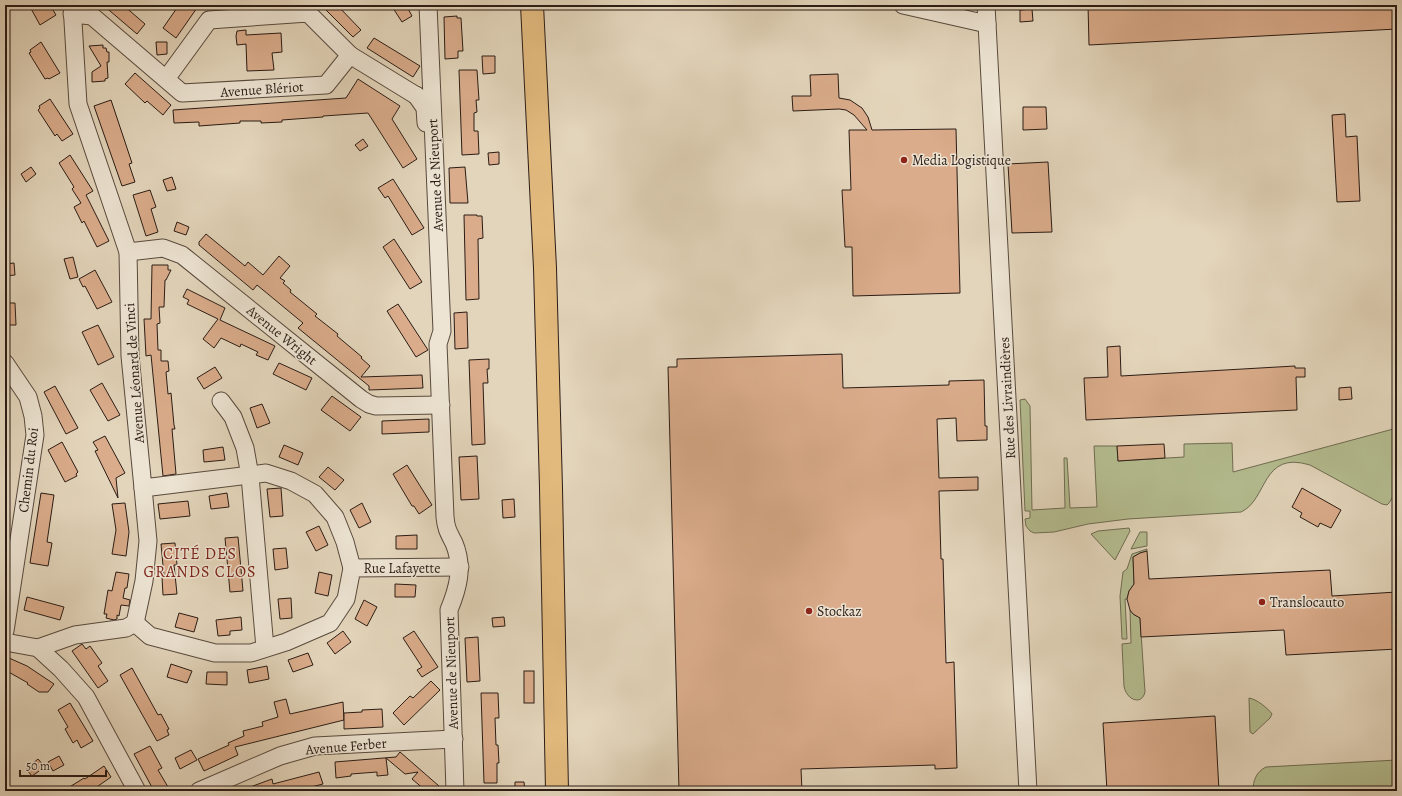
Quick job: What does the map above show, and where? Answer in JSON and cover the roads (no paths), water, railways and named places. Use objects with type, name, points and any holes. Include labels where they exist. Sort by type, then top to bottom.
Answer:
[{"type":"main road","points":[[531,5],[545,268],[551,472],[557,791]]},
{"type":"main road","points":[[540,185],[544,116],[545,5]]},
{"type":"street","name":"Avenue de Nieuport","points":[[428,5],[442,331],[438,344]]},
{"type":"street","points":[[903,5],[987,24]]},
{"type":"street","name":"Rue des Livraindières","points":[[986,5],[1028,791]]},
{"type":"street","name":"Avenue Blériot","points":[[72,10],[92,16],[182,94],[326,85],[350,55]]},
{"type":"street","name":"Avenue Léonard de Vinci","points":[[72,10],[78,104],[128,252],[130,356],[148,541],[144,581],[135,623]]},
{"type":"street","points":[[166,79],[209,20],[308,13],[350,55],[432,106]]},
{"type":"street","name":"Avenue de Nieuport","points":[[416,95],[425,108],[435,334],[438,344],[446,528],[454,544],[460,567],[459,580],[455,596],[449,610],[455,791]]},
{"type":"street","name":"Avenue Wright","points":[[128,252],[163,248],[182,255],[354,394],[369,404],[386,406],[441,405]]},
{"type":"street","name":"Chemin du Roi","points":[[5,363],[28,397],[33,416],[35,435],[5,631]]},
{"type":"street","points":[[221,401],[233,417],[246,448],[250,476],[265,648]]},
{"type":"street","points":[[143,488],[266,473],[291,481],[315,494],[335,516],[345,542],[352,568]]},
{"type":"street","name":"Rue Lafayette","points":[[135,623],[150,636],[215,653],[251,653],[286,642],[330,622],[346,598],[352,568],[460,567]]},
{"type":"street","points":[[5,642],[38,648],[75,635],[126,628],[135,623]]},
{"type":"street","points":[[38,648],[61,669],[86,697],[131,789]]},
{"type":"street","name":"Avenue Ferber","points":[[199,791],[280,756],[314,746],[454,739]]},
{"type":"place","name":"Media Logistique","points":[[904,160]]},
{"type":"place","name":"Translocauto","points":[[1262,602]]},
{"type":"place","name":"Stockaz","points":[[809,611]]},
{"type":"district","name":"CITÉ DES GRANDS CLOS","points":[[200,562]]}]
